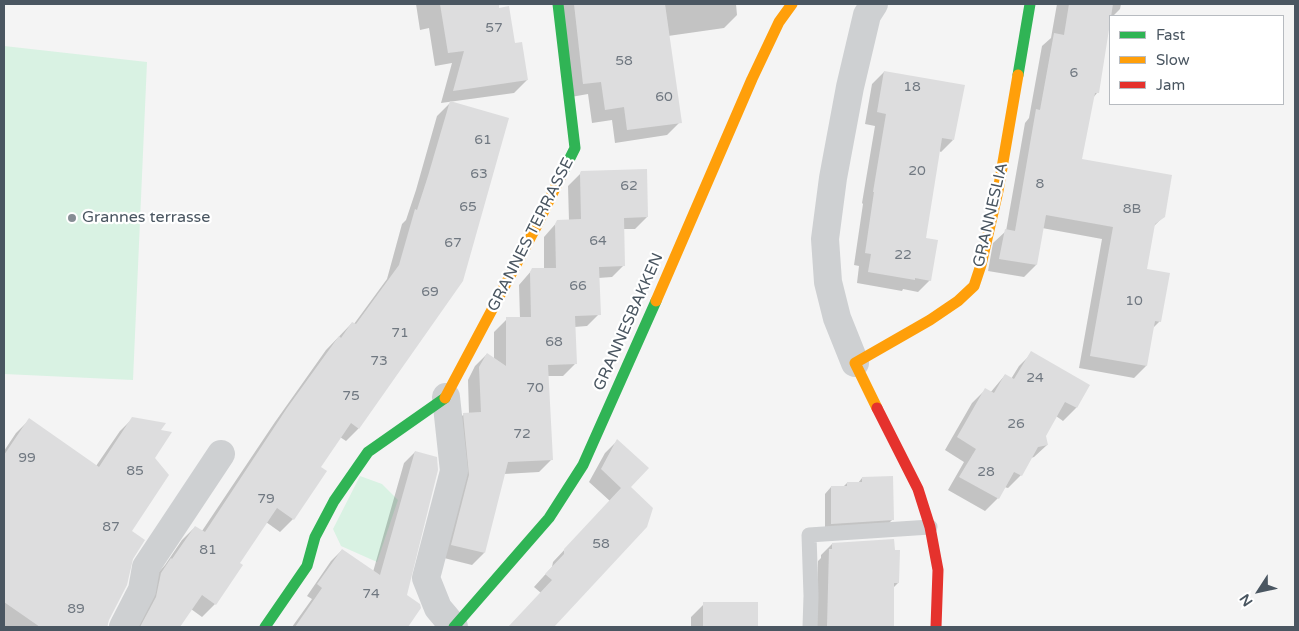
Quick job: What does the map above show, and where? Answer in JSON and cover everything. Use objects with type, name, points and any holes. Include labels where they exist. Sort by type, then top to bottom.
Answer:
[{"type":"street","name":"GRANNES TERRASSE","points":[[265,627],[307,566],[315,537],[334,501],[368,452],[446,398],[535,229],[575,148],[558,4]]},
{"type":"street","name":"GRANNESBAKKEN","points":[[454,627],[548,518],[584,465],[752,78],[779,22],[792,4]]},
{"type":"street","points":[[874,4],[867,15],[850,87],[833,178],[825,239],[828,282],[837,318],[854,363],[918,489],[930,527],[938,570],[936,627]]},
{"type":"street","name":"GRANNESLIA","points":[[854,363],[930,320],[958,301],[974,286],[982,265],[998,191],[1030,4]]},
{"type":"street","points":[[446,398],[454,470],[426,578],[438,608],[454,627]]},
{"type":"street","points":[[123,627],[142,590],[146,567],[221,454]]},
{"type":"lane","points":[[810,627],[810,535],[930,527]]},
{"type":"green space","name":"Grannes terrasse","points":[[4,46],[147,62],[133,380],[4,374]]},
{"type":"green space","points":[[360,476],[382,484],[398,500],[377,562],[341,546],[333,529]]},
{"type":"building","points":[[440,4],[499,4],[499,8],[509,6],[515,43],[522,42],[528,80],[453,91],[464,51],[448,53]]},
{"type":"building","points":[[574,4],[665,4],[682,123],[627,130],[624,107],[605,110],[601,82],[583,84]]},
{"type":"building","points":[[1069,4],[1113,4],[1111,15],[1109,15],[1109,29],[1099,93],[1095,93],[1082,159],[1172,175],[1165,217],[1155,224],[1147,269],[1170,273],[1161,322],[1155,321],[1147,366],[1090,356],[1113,227],[1046,215],[1037,265],[999,259],[1005,229],[1015,231],[1036,109],[1040,110],[1054,33],[1064,35]]},
{"type":"building","points":[[884,71],[965,85],[954,140],[942,138],[926,238],[938,240],[931,281],[868,272],[871,254],[865,253],[886,114],[877,112]]},
{"type":"building","points":[[450,101],[509,118],[463,281],[359,429],[351,423],[321,467],[327,471],[294,520],[277,508],[240,563],[243,565],[216,605],[202,595],[180,627],[140,627],[156,597],[161,573],[171,558],[195,526],[205,532],[287,408],[339,336],[341,338],[352,322],[356,324],[399,265]]},
{"type":"building","points":[[647,169],[648,217],[624,218],[625,266],[599,267],[601,315],[575,316],[577,364],[548,365],[553,460],[508,462],[485,553],[451,545],[469,475],[463,413],[481,412],[479,367],[487,353],[506,366],[506,317],[531,317],[530,272],[532,268],[556,268],[555,224],[557,220],[581,219],[581,171]]},
{"type":"building","points":[[1031,351],[1090,385],[1077,408],[1065,402],[1046,436],[1048,445],[1038,447],[1022,476],[1014,472],[999,499],[959,477],[976,449],[957,437],[985,388],[994,393],[1005,374],[1014,379]]},
{"type":"building","points":[[132,417],[166,423],[161,430],[172,432],[155,458],[169,475],[132,531],[145,540],[133,559],[127,585],[107,627],[40,627],[4,602],[4,455],[29,418],[99,467]]},
{"type":"building","points":[[617,439],[649,468],[631,487],[653,508],[647,527],[554,627],[508,627],[552,580],[545,574],[564,554],[564,549],[621,488],[601,469]]},
{"type":"building","points":[[415,451],[437,457],[438,470],[407,595],[420,604],[421,608],[408,627],[295,627],[322,588],[317,584],[342,549],[380,575]]},
{"type":"building","points":[[893,476],[894,520],[831,524],[831,486],[847,486],[847,482],[862,482],[862,477]]},
{"type":"building","points":[[894,539],[895,550],[900,550],[899,583],[894,583],[894,627],[827,627],[829,549],[832,549],[832,543]]},
{"type":"building","points":[[703,602],[758,602],[758,627],[703,627]]},
{"type":"traffic: fast","points":[[558,4],[575,148],[562,174]]},
{"type":"traffic: fast","points":[[1018,75],[1030,4]]},
{"type":"traffic: fast","points":[[454,627],[549,518],[583,465],[656,301]]},
{"type":"traffic: fast","points":[[265,627],[307,566],[315,537],[334,501],[368,452],[445,398]]},
{"type":"traffic: slow","points":[[656,301],[752,79],[779,22],[792,4]]},
{"type":"traffic: slow","points":[[877,408],[855,363],[930,320],[958,301],[974,286],[981,265],[998,191],[1018,75]]},
{"type":"traffic: slow","points":[[445,398],[535,229],[562,174]]},
{"type":"traffic: jam","points":[[877,408],[918,489],[930,527],[938,570],[936,627]]},
{"type":"place","name":"Grannes terrasse","points":[[72,218]]}]
